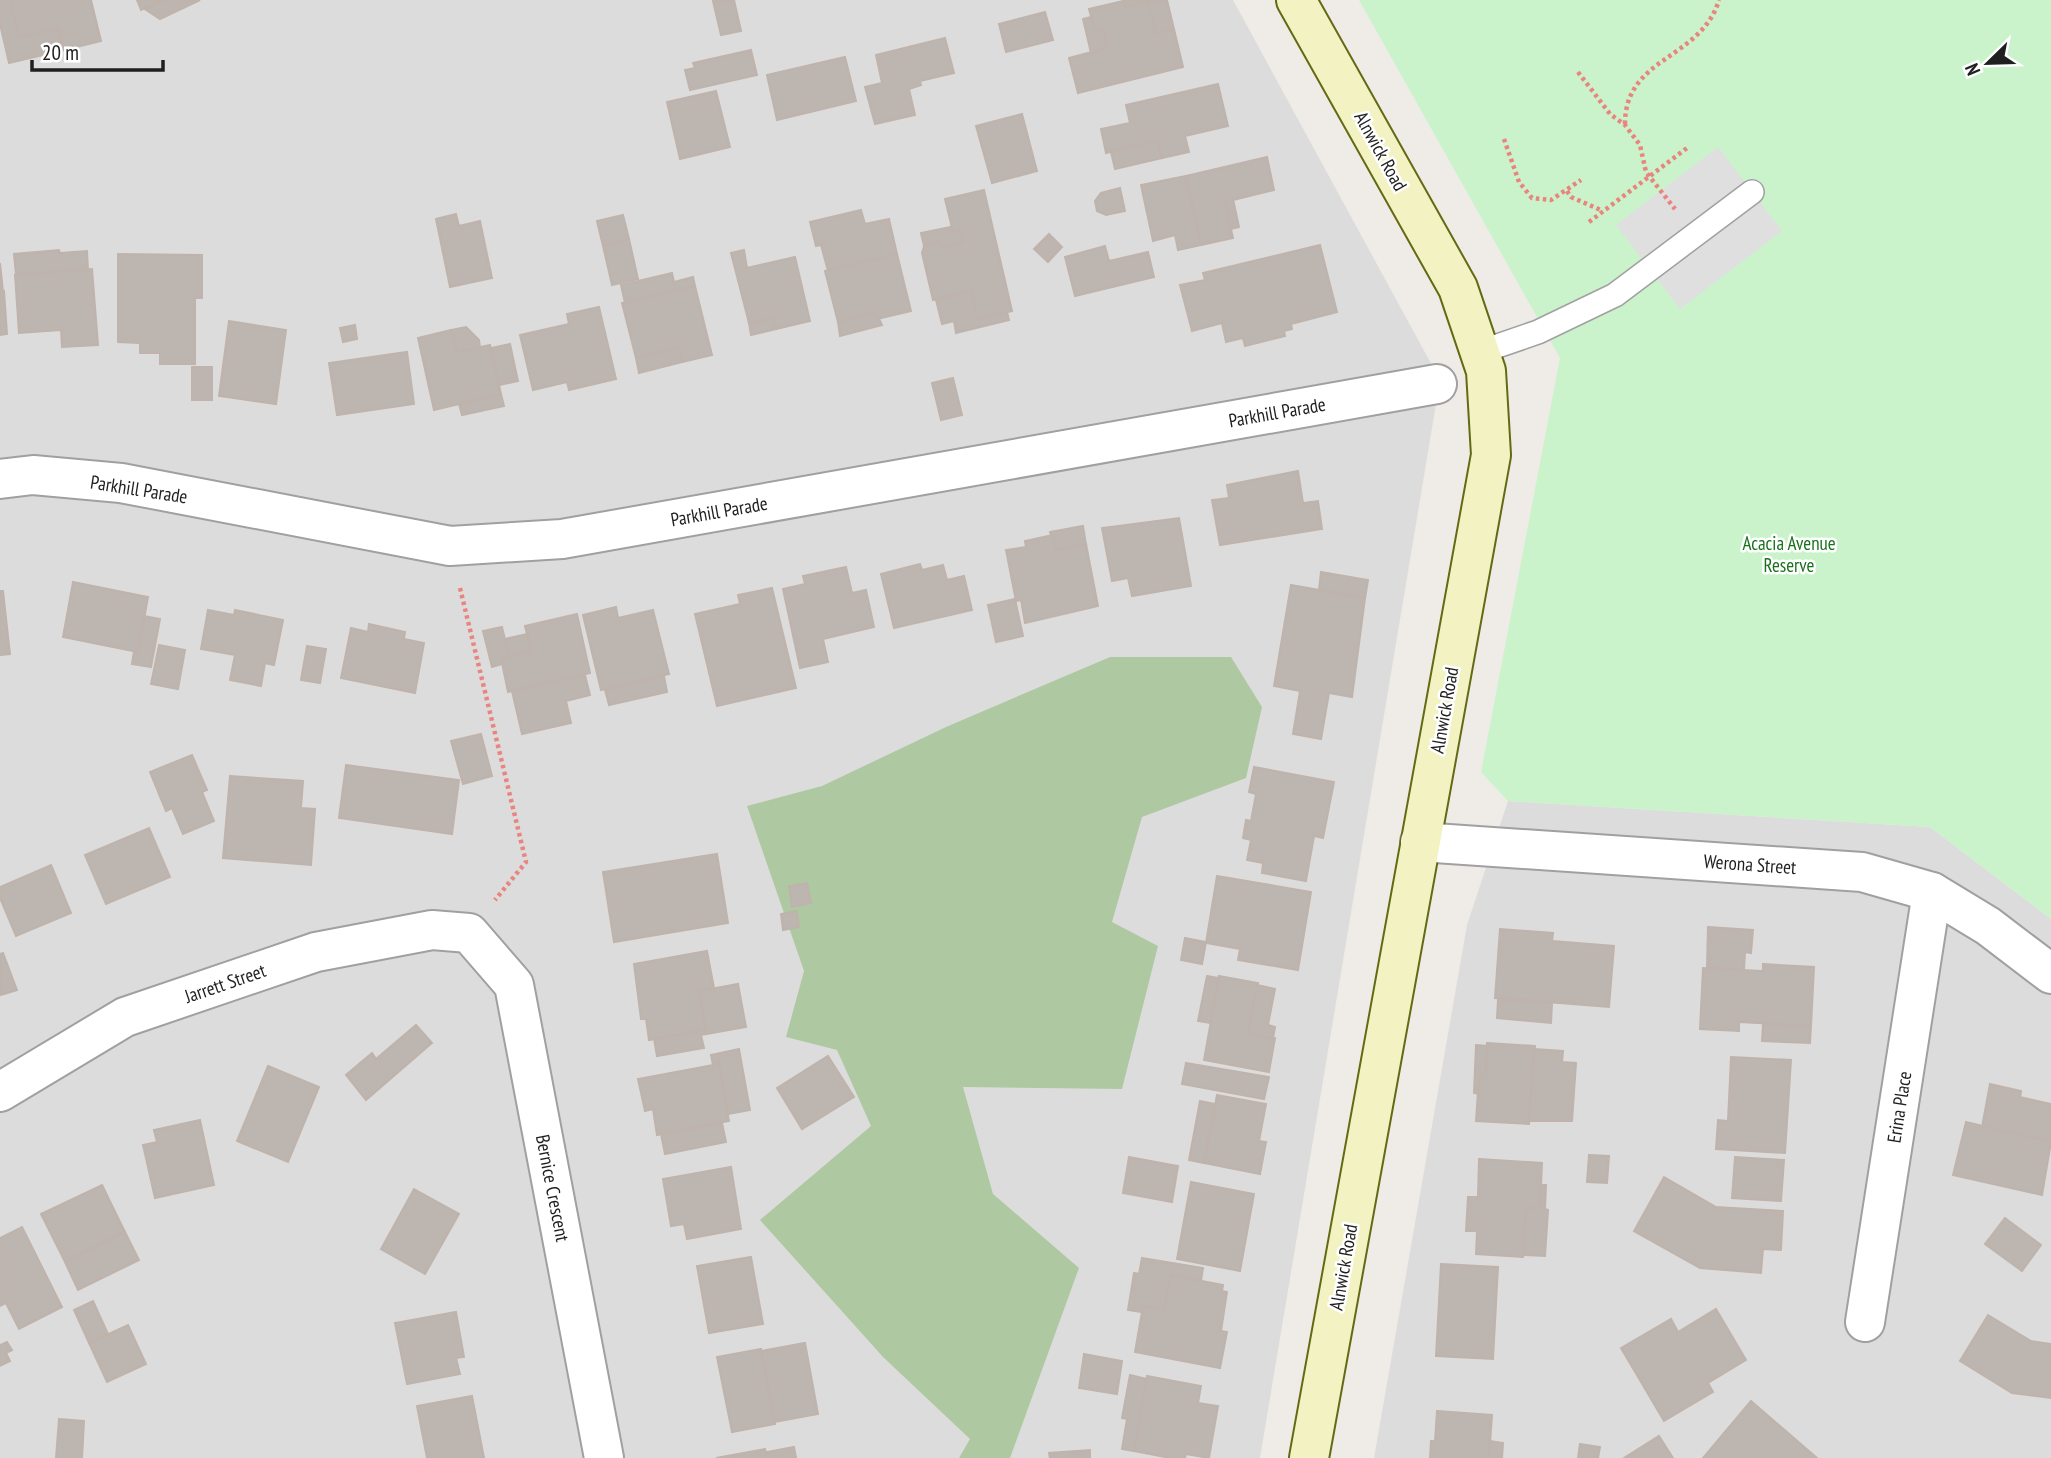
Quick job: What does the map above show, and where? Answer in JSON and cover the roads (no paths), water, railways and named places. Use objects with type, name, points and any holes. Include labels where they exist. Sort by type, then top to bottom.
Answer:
[{"type":"street","name":"Alnwick Road","points":[[1296,0],[1458,288],[1486,371],[1490,455],[1309,1458]]},
{"type":"street","name":"Parkhill Parade","points":[[0,479],[33,475],[121,483],[450,546],[562,539],[1437,384]]},
{"type":"street","name":"Werona Street","points":[[1420,842],[1862,872],[1933,892],[1988,926],[2051,974]]},
{"type":"street","name":"Erina Place","points":[[1865,1322],[1933,892]]},
{"type":"street","name":"Jarrett Street","points":[[0,1092],[125,1017],[316,952],[432,930],[469,933]]},
{"type":"street","name":"Bernice Crescent","points":[[469,933],[514,985],[604,1458]]},
{"type":"lane","points":[[1480,352],[1538,332],[1615,295],[1752,192]]},
{"type":"park label","name":"Acacia Avenue Reserve","points":[[1789,554]]}]
